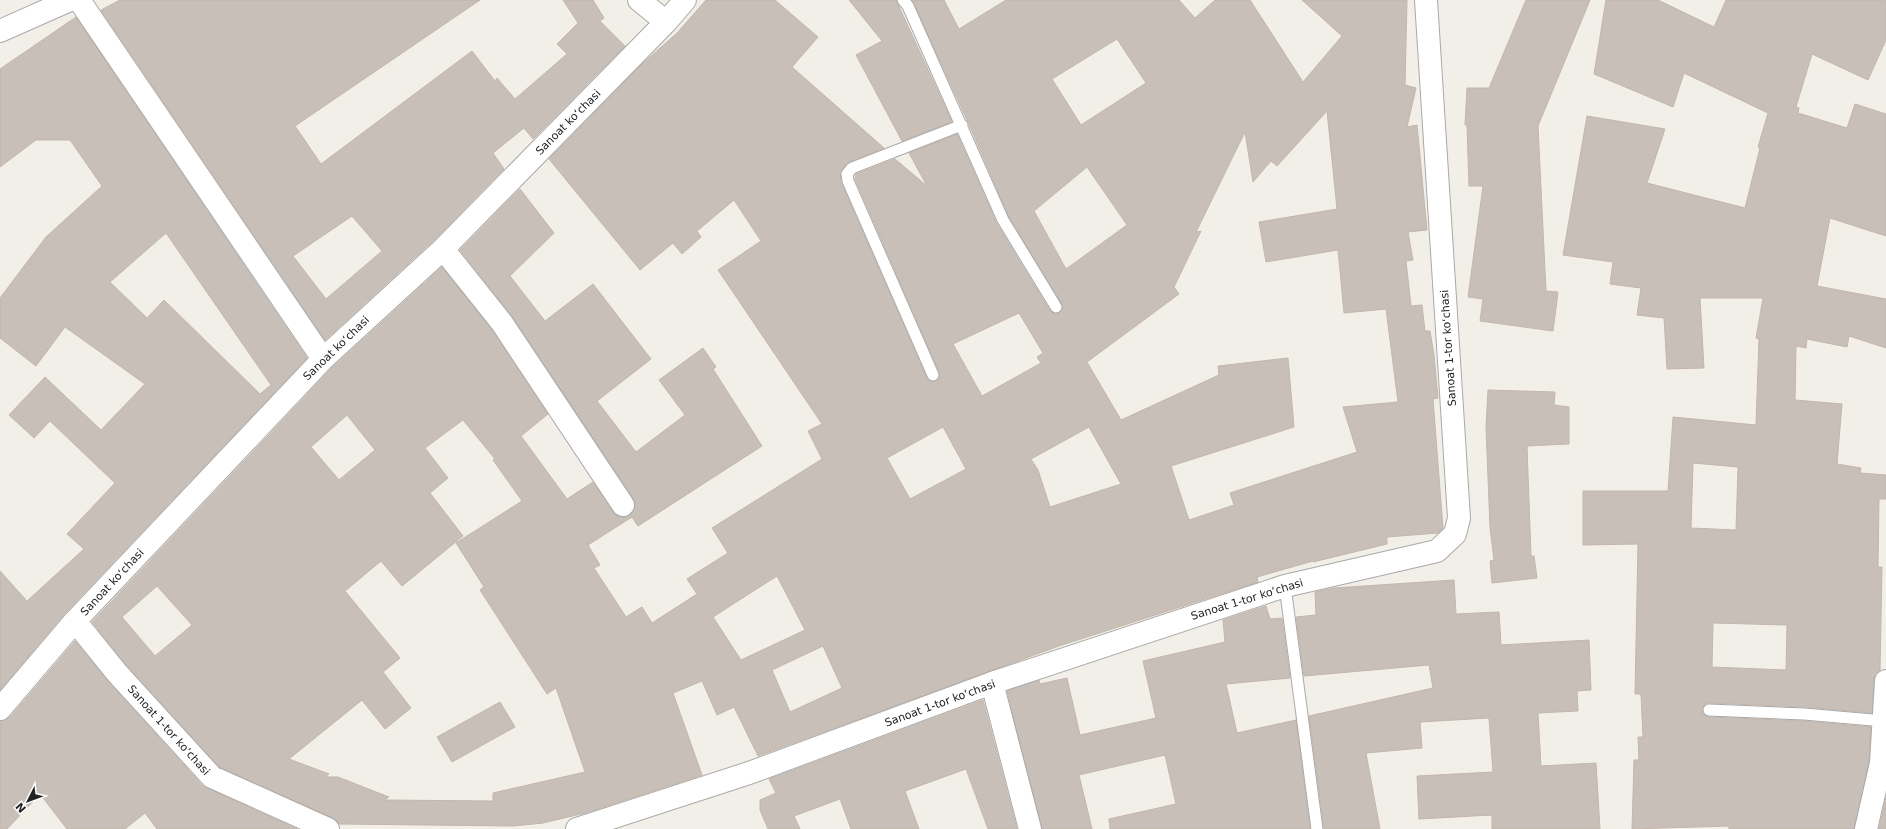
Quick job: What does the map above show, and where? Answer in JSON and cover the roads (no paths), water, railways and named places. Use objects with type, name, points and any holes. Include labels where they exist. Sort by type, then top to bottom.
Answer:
[{"type":"street","points":[[0,31],[70,0]]},
{"type":"street","points":[[79,0],[323,359]]},
{"type":"street","points":[[639,0],[666,22]]},
{"type":"street","name":"Sanoat koʻchasi","points":[[0,709],[75,621],[323,359],[443,249],[666,22],[685,0]]},
{"type":"street","name":"Sanoat 1-tor ko‘chasi","points":[[577,829],[750,773],[992,683],[1285,586],[1437,551],[1456,534],[1459,518],[1426,0]]},
{"type":"street","points":[[443,249],[502,323],[623,505]]},
{"type":"street","name":"Sanoat 1-tor ko‘chasi","points":[[75,621],[117,673],[212,777],[328,829]]},
{"type":"street","points":[[1866,829],[1881,763],[1886,681]]},
{"type":"street","points":[[992,683],[1030,829]]},
{"type":"lane","points":[[903,0],[908,6],[1003,220],[1056,307]]},
{"type":"lane","points":[[933,375],[848,181],[847,174],[852,168],[962,125]]},
{"type":"lane","points":[[1285,586],[1318,829]]},
{"type":"lane","points":[[1709,710],[1804,714],[1884,721]]}]
